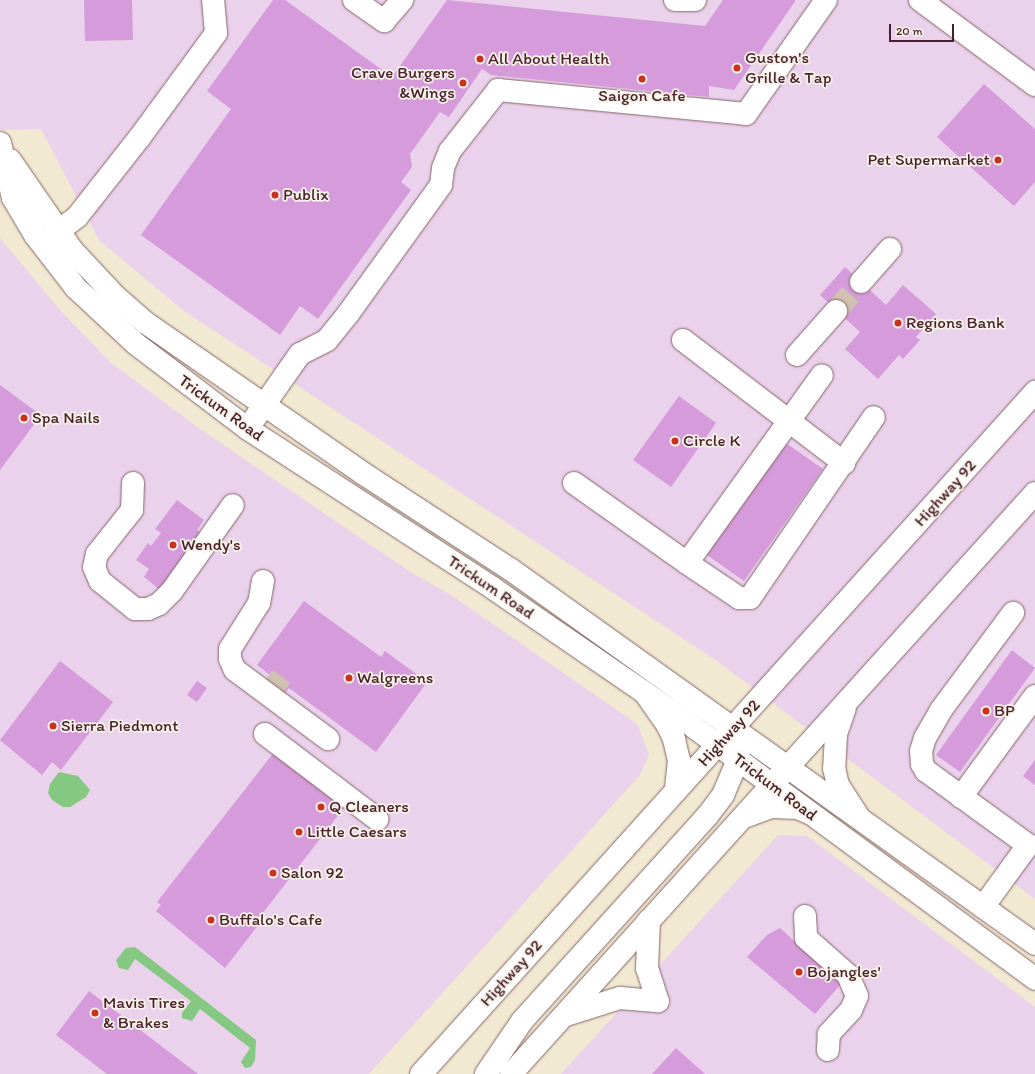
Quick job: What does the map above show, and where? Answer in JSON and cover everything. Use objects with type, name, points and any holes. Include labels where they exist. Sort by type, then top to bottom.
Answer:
[{"type":"street","points":[[57,232],[77,217],[140,137],[216,32],[213,0]]},
{"type":"street","points":[[354,0],[384,21],[402,0]]},
{"type":"street","points":[[675,0],[695,0]]},
{"type":"street","points":[[248,429],[300,354],[327,340],[348,314],[441,185],[443,168],[450,151],[498,90],[746,114],[826,0]]},
{"type":"street","points":[[920,0],[1035,85]]},
{"type":"street","name":"Trickum Road","points":[[1,148],[57,232],[91,273],[146,323],[264,406],[510,569],[734,727],[1035,944]]},
{"type":"street","name":"Trickum Road","points":[[1,148],[13,198],[22,215],[55,264],[76,288],[136,344],[248,429],[494,589],[645,693],[718,745],[1035,979]]},
{"type":"street","points":[[861,282],[890,249]]},
{"type":"street","points":[[797,355],[836,311]]},
{"type":"street","points":[[682,340],[844,463]]},
{"type":"street","points":[[687,563],[822,375]]},
{"type":"street","name":"Highway 92","points":[[421,1074],[432,1065],[1035,392]]},
{"type":"street","points":[[574,483],[739,598],[750,598],[844,463],[874,417]]},
{"type":"street","points":[[132,483],[132,510],[97,554],[94,566],[100,581],[135,609],[148,609],[159,604],[172,591],[233,505]]},
{"type":"street","points":[[511,1074],[1035,493]]},
{"type":"street","points":[[263,581],[259,603],[262,619],[245,643],[241,654],[244,663],[266,680]]},
{"type":"street","points":[[259,603],[230,649],[235,670],[334,741],[325,722],[285,693]]},
{"type":"street","points":[[983,907],[1028,845],[926,771],[922,764],[921,751],[925,738],[942,710],[1013,612]]},
{"type":"street","points":[[645,693],[667,724],[674,740],[679,760],[676,791]]},
{"type":"street","points":[[961,796],[1035,696]]},
{"type":"street","points":[[851,697],[836,734],[834,768],[838,785],[859,817]]},
{"type":"street","points":[[486,1074],[522,1021],[708,815],[723,795],[738,760],[739,745],[734,727]]},
{"type":"street","points":[[265,734],[377,819]]},
{"type":"street","points":[[741,818],[750,813],[772,807],[798,808],[809,812]]},
{"type":"street","points":[[805,916],[806,938],[848,974],[857,996],[851,1010],[829,1034],[828,1050]]},
{"type":"street","points":[[563,1016],[620,998],[658,1001],[647,968],[649,920]]},
{"type":"shaded area","points":[[0,0],[1035,0],[1035,899],[717,661],[184,311],[99,240],[41,129],[0,130]]},
{"type":"shaded area","points":[[0,238],[60,310],[110,362],[200,429],[412,573],[451,595],[637,724],[649,754],[640,775],[369,1074],[0,1074]]},
{"type":"shaded area","points":[[778,835],[807,836],[1035,1007],[1035,1074],[561,1074]]},
{"type":"green space","points":[[59,772],[78,776],[90,790],[86,797],[70,807],[63,807],[52,800],[48,793],[50,784]]},
{"type":"green space","points":[[135,947],[256,1040],[255,1060],[251,1067],[245,1068],[241,1062],[250,1048],[200,1009],[192,1021],[182,1018],[182,1013],[191,1001],[135,959],[128,970],[119,968],[116,960],[126,948]]},
{"type":"building","points":[[84,0],[132,0],[133,40],[85,41]]},
{"type":"building","name":"Publix","points":[[273,0],[285,0],[392,77],[447,0],[705,26],[723,0],[796,0],[734,90],[709,86],[709,97],[491,75],[482,69],[449,117],[440,112],[410,154],[412,167],[401,182],[411,190],[318,319],[300,306],[280,335],[141,235],[231,109],[207,91]]},
{"type":"building","name":"Pet Supermarket","points":[[984,84],[1035,129],[1035,182],[1014,206],[937,137]]},
{"type":"building","name":"Regions Bank","points":[[845,267],[886,305],[903,285],[936,314],[916,337],[920,340],[903,359],[899,355],[878,379],[845,349],[860,332],[820,295]]},
{"type":"building","points":[[0,385],[41,415],[0,470]]},
{"type":"building","name":"Circle K","points":[[679,396],[716,423],[671,487],[633,460]]},
{"type":"building","name":"Circle K","points":[[786,443],[823,469],[744,581],[707,555]]},
{"type":"building","name":"Wendy's","points":[[177,500],[204,520],[197,530],[204,535],[160,590],[144,577],[149,569],[136,560],[148,543],[151,546],[161,533],[155,529]]},
{"type":"building","name":"Walgreens","points":[[304,601],[381,657],[385,651],[427,682],[376,752],[289,688],[278,702],[260,689],[270,675],[257,665]]},
{"type":"building","name":"BP","points":[[1012,650],[1035,668],[960,772],[936,755]]},
{"type":"building","name":"Sierra Piedmont","points":[[60,661],[113,702],[61,770],[52,762],[42,775],[0,740]]},
{"type":"building","points":[[197,681],[207,688],[197,702],[187,695]]},
{"type":"building","points":[[275,751],[346,805],[256,922],[259,924],[225,968],[156,911],[161,905],[157,902]]},
{"type":"building","points":[[1035,760],[1035,785],[1023,776]]},
{"type":"building","name":"Bojangles'","points":[[780,928],[841,984],[815,1014],[747,957],[767,935]]},
{"type":"building","name":"Mavis Tires & Brakes","points":[[89,991],[198,1074],[107,1074],[56,1035]]},
{"type":"building","points":[[676,1048],[705,1074],[652,1074]]},
{"type":"tunnel","points":[[836,311],[861,282]]},
{"type":"tunnel","points":[[266,679],[285,693]]},
{"type":"place","name":"All About Health","points":[[480,59]]},
{"type":"place","name":"Guston's Grille & Tap","points":[[737,68]]},
{"type":"place","name":"Saigon Cafe","points":[[642,79]]},
{"type":"place","name":"Crave Burgers &Wings","points":[[463,83]]},
{"type":"place","name":"Pet Supermarket","points":[[998,160]]},
{"type":"place","name":"Publix","points":[[275,195]]},
{"type":"place","name":"Regions Bank","points":[[898,323]]},
{"type":"place","name":"Spa Nails","points":[[24,418]]},
{"type":"place","name":"Circle K","points":[[675,441]]},
{"type":"place","name":"Wendy's","points":[[173,545]]},
{"type":"place","name":"Walgreens","points":[[349,678]]},
{"type":"place","name":"BP","points":[[986,711]]},
{"type":"place","name":"Sierra Piedmont","points":[[53,726]]},
{"type":"place","name":"Q Cleaners","points":[[321,807]]},
{"type":"place","name":"Little Caesars","points":[[299,832]]},
{"type":"place","name":"Salon 92","points":[[273,873]]},
{"type":"place","name":"Buffalo's Cafe","points":[[211,920]]},
{"type":"place","name":"Bojangles'","points":[[799,972]]},
{"type":"place","name":"Mavis Tires & Brakes","points":[[95,1013]]}]
